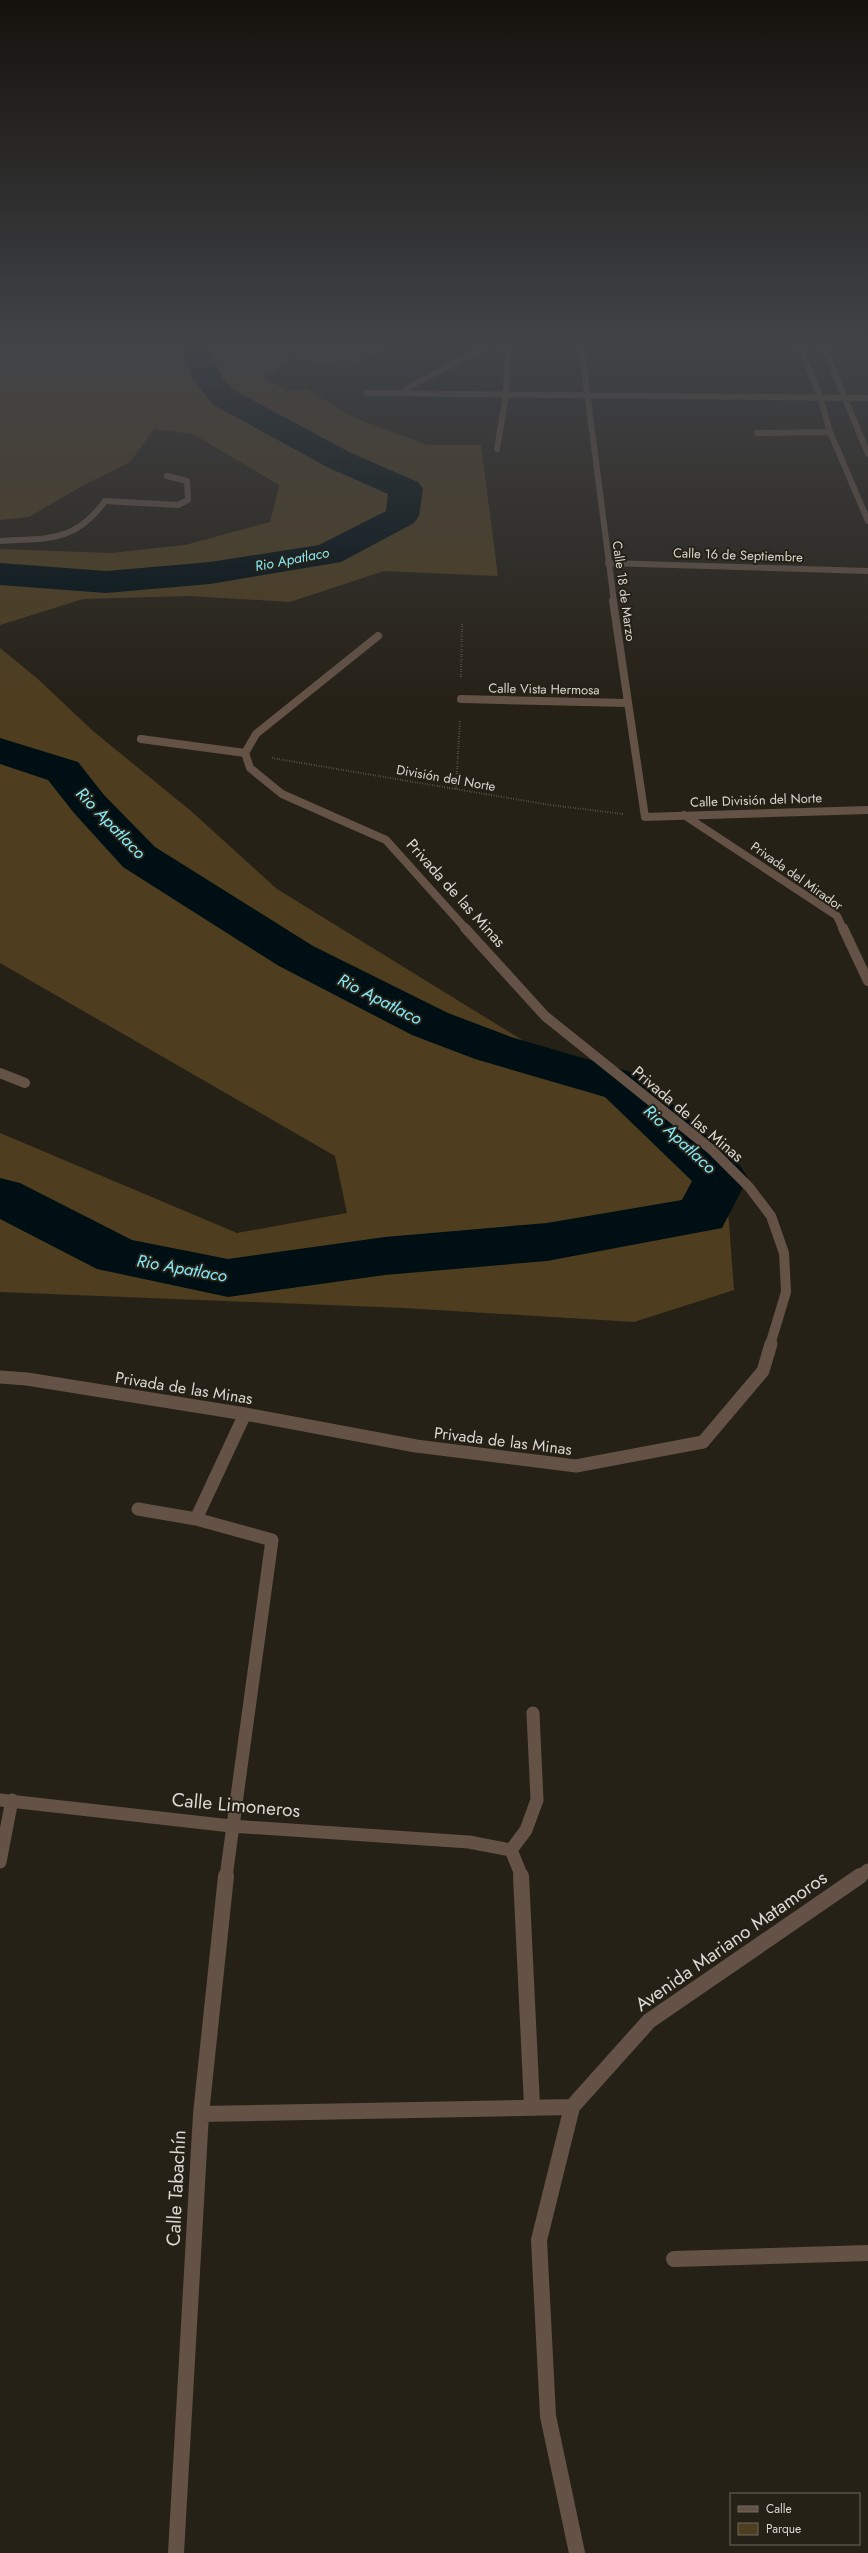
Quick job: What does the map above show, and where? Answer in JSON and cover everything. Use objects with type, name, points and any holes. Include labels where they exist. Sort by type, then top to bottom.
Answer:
[{"type":"street","name":"Calle 18 de Marzo","points":[[595,464],[627,702],[645,817]]},
{"type":"street","points":[[844,464],[868,521]]},
{"type":"street","points":[[0,541],[51,537],[74,532],[87,524],[105,502],[178,505],[188,500],[190,492],[187,481],[167,476]]},
{"type":"street","name":"Calle 16 de Septiembre","points":[[608,562],[868,571]]},
{"type":"street","points":[[141,739],[245,753],[256,734],[378,636]]},
{"type":"street","name":"Calle Vista Hermosa","points":[[461,699],[627,702]]},
{"type":"street","name":"Privada de las Minas","points":[[0,1377],[27,1379],[245,1414],[416,1446],[576,1466],[703,1442],[763,1371],[786,1292],[784,1253],[771,1216],[749,1187],[711,1149],[656,1107],[545,1016],[386,840],[282,794],[250,768],[245,753]]},
{"type":"street","name":"Calle División del Norte","points":[[645,817],[868,810]]},
{"type":"street","name":"Privada del Mirador","points":[[684,815],[837,916],[868,981]]},
{"type":"street","points":[[0,1073],[26,1083]]},
{"type":"street","points":[[138,1509],[196,1519],[245,1414]]},
{"type":"street","name":"Calle Tabachín","points":[[176,2553],[202,2114],[231,1826],[272,1540],[196,1519]]},
{"type":"street","points":[[532,2106],[523,1880],[511,1850],[526,1830],[537,1800],[533,1713]]},
{"type":"street","points":[[0,1862],[6,1800]]},
{"type":"street","name":"Calle Limoneros","points":[[6,1800],[231,1826],[469,1842],[511,1850]]},
{"type":"street","name":"Avenida Mariano Matamoros","points":[[577,2553],[548,2416],[539,2240],[572,2107],[649,2020],[868,1870]]},
{"type":"street","points":[[202,2114],[532,2106],[572,2107]]},
{"type":"street","points":[[674,2259],[868,2253]]},
{"type":"path","name":"División del Norte","points":[[245,753],[550,805],[645,817]]},
{"type":"green space","points":[[0,464],[126,464],[82,486],[29,517],[0,520]]},
{"type":"green space","points":[[244,464],[483,464],[498,576],[384,571],[290,602],[189,596],[83,599],[0,625],[0,549],[111,553],[185,545],[270,522],[279,485]]},
{"type":"green space","points":[[0,648],[39,680],[93,731],[191,811],[277,889],[527,1043],[626,1109],[728,1210],[734,1290],[634,1322],[404,1308],[0,1292],[0,1133],[237,1233],[347,1213],[335,1156],[0,963]]},
{"type":"waterway","name":"Rio Apatlaco","points":[[0,574],[106,582],[210,573],[328,554],[402,516],[406,489],[349,464]]},
{"type":"waterway","name":"Rio Apatlaco","points":[[0,750],[63,771],[89,804],[139,857],[296,956],[430,1024],[493,1048],[623,1086],[721,1178],[702,1215],[547,1242],[385,1256],[228,1278],[117,1256],[0,1196]]}]
